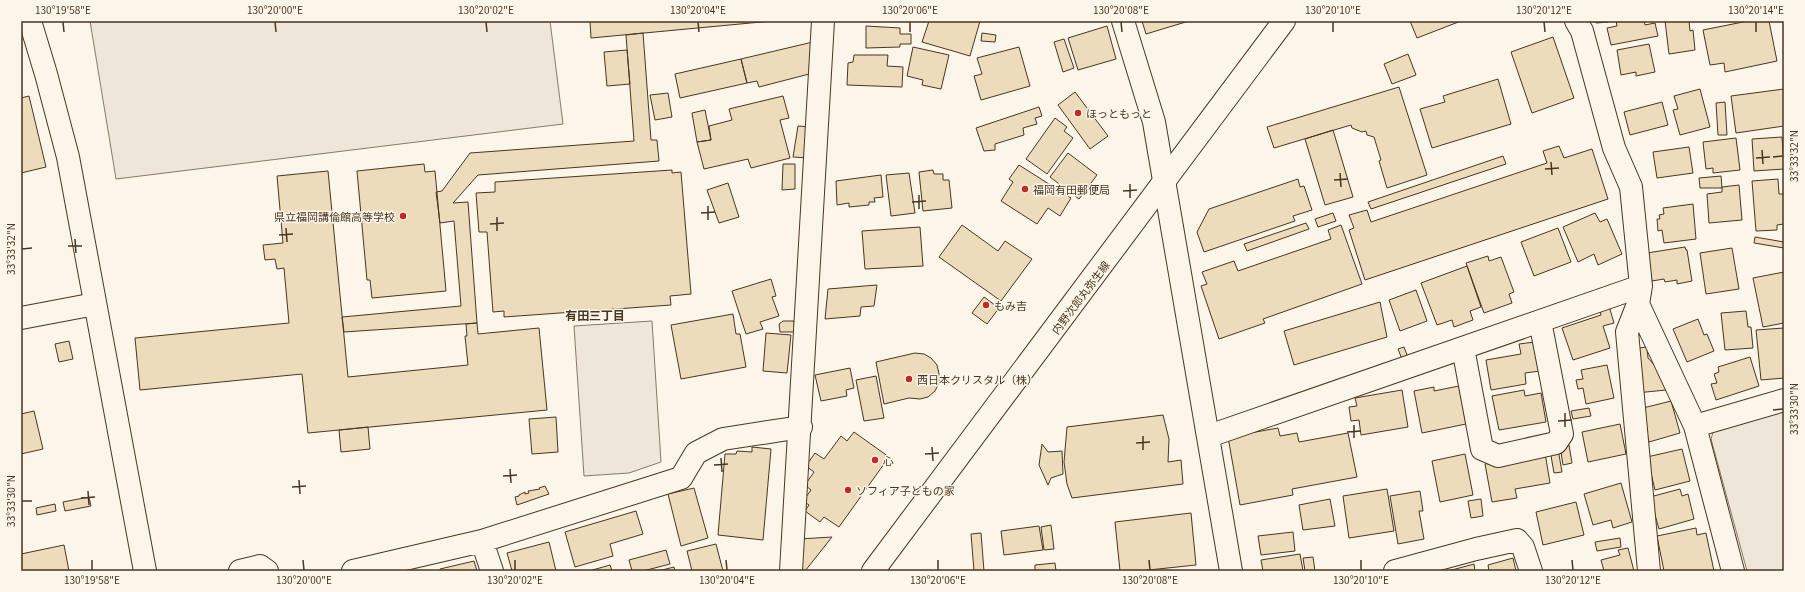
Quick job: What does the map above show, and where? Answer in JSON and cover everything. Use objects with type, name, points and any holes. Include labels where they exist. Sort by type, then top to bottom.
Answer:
[{"type":"street","points":[[30,21],[68,157],[145,571]]},
{"type":"street","points":[[791,571],[823,21]]},
{"type":"street","points":[[1123,21],[1154,122],[1231,571]]},
{"type":"street","name":"内野次郎丸弥生線","points":[[873,571],[1164,185],[1284,21]]},
{"type":"street","points":[[1576,21],[1582,31],[1614,148],[1631,188],[1640,295],[1695,426],[1733,571]]},
{"type":"street","points":[[1209,436],[1540,321],[1640,295]]},
{"type":"street","points":[[1640,295],[1627,332],[1649,571]]},
{"type":"street","points":[[21,318],[95,304]]},
{"type":"street","points":[[1463,348],[1482,449],[1498,456],[1556,443],[1562,434],[1540,321]]},
{"type":"street","points":[[1695,426],[1784,400]]},
{"type":"street","points":[[353,571],[482,540],[681,478],[696,453],[724,439],[800,427]]},
{"type":"street","points":[[482,540],[492,571]]},
{"type":"street","points":[[1395,571],[1476,549],[1517,540],[1523,547],[1531,571]]},
{"type":"street","points":[[240,571],[260,566],[267,571]]},
{"type":"shaded area","points":[[90,21],[550,21],[563,124],[116,179]]},
{"type":"shaded area","points":[[652,321],[661,462],[629,473],[584,476],[574,326]]},
{"type":"shaded area","points":[[1784,409],[1784,571],[1747,571],[1711,439],[1714,429]]},
{"type":"building","points":[[590,21],[772,21],[591,38]]},
{"type":"building","points":[[929,21],[980,21],[970,56],[922,42]]},
{"type":"building","points":[[1142,21],[1189,21],[1146,34]]},
{"type":"building","points":[[1410,21],[1461,21],[1417,38]]},
{"type":"building","points":[[1596,21],[1608,21],[1608,22],[1596,23]]},
{"type":"building","points":[[1616,21],[1644,21],[1645,25],[1655,23],[1658,36],[1611,45],[1607,28],[1617,26]]},
{"type":"building","points":[[1665,21],[1689,21],[1690,31],[1693,30],[1695,50],[1669,54]]},
{"type":"building","points":[[1748,21],[1769,21],[1777,61],[1725,72],[1724,63],[1710,65],[1703,30]]},
{"type":"building","points":[[866,26],[900,28],[900,34],[911,34],[911,44],[900,44],[900,47],[866,48]]},
{"type":"building","points":[[1107,26],[1116,59],[1078,70],[1068,38]]},
{"type":"building","points":[[643,33],[651,140],[657,140],[659,161],[478,175],[453,203],[468,202],[477,323],[344,332],[342,317],[461,306],[454,221],[440,223],[436,192],[442,191],[470,153],[634,141],[626,35]]},
{"type":"building","points":[[982,33],[996,35],[995,42],[981,41]]},
{"type":"building","points":[[1553,37],[1574,98],[1532,113],[1511,52]]},
{"type":"building","points":[[1064,39],[1074,68],[1063,72],[1054,42]]},
{"type":"building","points":[[817,41],[817,72],[759,87],[757,81],[747,83],[741,59]]},
{"type":"building","points":[[1649,44],[1655,72],[1636,76],[1636,72],[1621,75],[1617,50]]},
{"type":"building","points":[[913,47],[949,55],[941,89],[922,85],[923,80],[907,76]]},
{"type":"building","points":[[1019,47],[1030,86],[981,100],[974,76],[982,74],[977,58]]},
{"type":"building","points":[[627,50],[630,84],[607,86],[604,52]]},
{"type":"building","points":[[1408,54],[1416,75],[1392,84],[1384,64]]},
{"type":"building","points":[[854,55],[888,55],[887,66],[903,67],[902,87],[847,85],[848,63],[853,62]]},
{"type":"building","points":[[741,59],[747,83],[680,98],[675,74]]},
{"type":"building","points":[[1498,79],[1511,124],[1432,148],[1420,109],[1445,102],[1443,96]]},
{"type":"building","points":[[1399,87],[1427,175],[1387,188],[1374,137],[1367,135],[1366,131],[1362,132],[1352,128],[1351,125],[1274,148],[1267,127]]},
{"type":"building","points":[[1700,89],[1710,127],[1680,135],[1673,110],[1678,109],[1674,96]]},
{"type":"building","points":[[1784,89],[1784,126],[1736,133],[1731,96]]},
{"type":"building","points":[[1075,92],[1108,136],[1090,149],[1058,105]]},
{"type":"building","points":[[668,93],[672,117],[655,120],[650,95]]},
{"type":"building","points":[[29,96],[46,167],[21,173],[21,98]]},
{"type":"building","points":[[783,96],[789,118],[780,120],[790,158],[751,168],[748,159],[704,169],[697,142],[711,140],[709,126],[732,120],[729,109]]},
{"type":"building","points":[[1662,102],[1668,125],[1630,135],[1624,112]]},
{"type":"building","points":[[1725,102],[1727,135],[1718,135],[1716,103]]},
{"type":"building","points":[[1039,107],[1042,116],[1035,118],[1037,124],[1023,128],[1024,135],[995,144],[995,150],[984,151],[976,128]]},
{"type":"building","points":[[705,110],[711,140],[697,142],[692,113]]},
{"type":"building","points":[[1055,118],[1067,127],[1064,131],[1073,138],[1047,174],[1026,159]]},
{"type":"building","points":[[798,126],[812,127],[808,158],[793,157]]},
{"type":"building","points":[[1333,130],[1353,197],[1325,205],[1305,139]]},
{"type":"building","points":[[1782,137],[1784,169],[1754,171],[1752,139]]},
{"type":"building","points":[[1736,138],[1740,170],[1713,173],[1713,168],[1706,169],[1703,142]]},
{"type":"building","points":[[1559,146],[1564,158],[1592,149],[1608,199],[1365,280],[1349,230],[1354,228],[1349,215],[1367,210],[1371,222],[1547,163],[1543,151]]},
{"type":"building","points":[[1689,147],[1693,173],[1657,178],[1653,152]]},
{"type":"building","points":[[1068,153],[1097,175],[1079,199],[1050,177]]},
{"type":"building","points":[[1503,156],[1506,164],[1371,209],[1368,202]]},
{"type":"building","points":[[424,164],[425,172],[435,171],[446,291],[372,298],[370,280],[367,280],[357,171]]},
{"type":"building","points":[[783,164],[795,164],[795,189],[782,190]]},
{"type":"building","points":[[1019,165],[1071,198],[1060,216],[1048,208],[1037,224],[1001,201],[1013,182],[1009,179]]},
{"type":"building","points":[[672,170],[672,173],[681,172],[691,294],[670,296],[671,305],[504,317],[504,311],[493,312],[487,232],[479,232],[476,193],[495,192],[495,182]]},
{"type":"building","points":[[933,170],[934,174],[943,174],[943,180],[949,180],[952,208],[923,211],[919,172]]},
{"type":"building","points":[[328,171],[348,377],[468,365],[465,336],[467,336],[466,324],[477,323],[478,334],[539,328],[547,410],[308,433],[302,374],[140,390],[135,338],[289,323],[284,268],[277,269],[275,259],[265,260],[263,245],[283,243],[277,176]]},
{"type":"building","points":[[909,173],[915,213],[891,216],[886,175]]},
{"type":"building","points":[[881,175],[883,197],[874,198],[875,202],[869,202],[869,205],[849,207],[849,203],[837,205],[836,181]]},
{"type":"building","points":[[1721,176],[1722,188],[1700,188],[1699,178]]},
{"type":"building","points":[[1298,179],[1300,187],[1304,186],[1312,210],[1293,216],[1295,221],[1204,252],[1197,232],[1209,209]]},
{"type":"building","points":[[1778,179],[1779,194],[1784,194],[1784,224],[1777,225],[1777,230],[1756,231],[1752,181]]},
{"type":"building","points":[[728,183],[739,217],[719,223],[707,190]]},
{"type":"building","points":[[1739,185],[1742,220],[1709,223],[1707,194],[1722,192],[1722,187]]},
{"type":"building","points":[[1693,204],[1696,239],[1664,243],[1662,230],[1658,231],[1657,219],[1660,219],[1659,215],[1664,214],[1663,208]]},
{"type":"building","points":[[1333,213],[1336,221],[1318,227],[1315,219]]},
{"type":"building","points":[[1595,213],[1600,222],[1607,219],[1622,254],[1598,265],[1594,254],[1578,262],[1563,227]]},
{"type":"building","points":[[1306,223],[1309,229],[1247,251],[1244,244]]},
{"type":"building","points":[[962,225],[998,251],[1005,241],[1032,259],[1001,301],[939,257]]},
{"type":"building","points":[[1341,225],[1362,284],[1263,319],[1265,323],[1219,339],[1201,286],[1207,284],[1202,272],[1234,261],[1238,271],[1331,239],[1328,230]]},
{"type":"building","points":[[920,227],[923,266],[865,269],[862,231]]},
{"type":"building","points":[[1558,228],[1571,262],[1534,276],[1521,242]]},
{"type":"building","points":[[1755,237],[1784,242],[1784,248],[1754,243]]},
{"type":"building","points":[[1685,247],[1687,250],[1692,281],[1677,284],[1677,280],[1665,282],[1664,279],[1652,281],[1647,253]]},
{"type":"building","points":[[1732,248],[1739,289],[1706,294],[1700,253]]},
{"type":"building","points":[[1488,256],[1489,261],[1501,257],[1514,292],[1509,294],[1512,303],[1484,313],[1466,263]]},
{"type":"building","points":[[1467,266],[1481,307],[1470,311],[1473,320],[1454,327],[1452,320],[1437,325],[1421,283]]},
{"type":"building","points":[[1784,272],[1784,323],[1763,327],[1753,278]]},
{"type":"building","points":[[771,279],[776,296],[772,297],[779,316],[760,322],[763,329],[746,334],[732,291]]},
{"type":"building","points":[[877,285],[874,306],[861,307],[860,316],[825,319],[828,289]]},
{"type":"building","points":[[1416,290],[1427,321],[1400,331],[1389,300]]},
{"type":"building","points":[[984,297],[999,308],[987,324],[972,313]]},
{"type":"building","points":[[1380,302],[1387,337],[1294,365],[1284,331]]},
{"type":"building","points":[[1609,306],[1614,323],[1603,326],[1610,348],[1573,360],[1562,328],[1601,315],[1600,310]]},
{"type":"building","points":[[1746,311],[1748,327],[1751,327],[1753,348],[1725,350],[1721,313]]},
{"type":"building","points":[[733,314],[736,334],[740,334],[746,367],[681,379],[671,325]]},
{"type":"building","points":[[1698,319],[1704,335],[1707,334],[1714,351],[1687,362],[1673,329]]},
{"type":"building","points":[[783,321],[794,321],[795,332],[780,332],[779,324]]},
{"type":"building","points":[[1784,328],[1784,378],[1761,380],[1756,330]]},
{"type":"building","points":[[766,333],[791,335],[787,373],[763,371]]},
{"type":"building","points":[[69,341],[73,359],[59,362],[55,344]]},
{"type":"building","points":[[1535,342],[1540,371],[1525,373],[1526,384],[1491,390],[1486,360],[1521,354],[1519,344]]},
{"type":"building","points":[[1404,347],[1409,360],[1403,362],[1398,349]]},
{"type":"building","points":[[1647,347],[1648,358],[1665,377],[1666,390],[1636,393],[1631,349]]},
{"type":"building","name":"西日本クリスタル（株）","points":[[915,353],[924,354],[931,358],[937,365],[939,383],[935,391],[928,397],[920,399],[909,398],[884,404],[876,362]]},
{"type":"building","points":[[1750,357],[1759,386],[1716,400],[1711,384],[1717,383],[1714,374],[1719,372],[1718,367]]},
{"type":"building","points":[[1607,365],[1614,398],[1586,404],[1583,388],[1578,389],[1576,380],[1583,379],[1581,370]]},
{"type":"building","points":[[850,368],[854,388],[846,390],[847,396],[821,401],[815,375]]},
{"type":"building","points":[[876,376],[884,418],[864,421],[856,380]]},
{"type":"building","points":[[1459,386],[1466,424],[1422,433],[1414,391],[1434,387],[1434,391]]},
{"type":"building","points":[[1402,390],[1408,427],[1361,435],[1359,420],[1351,421],[1349,407],[1357,406],[1355,398]]},
{"type":"building","points":[[1524,390],[1525,396],[1541,393],[1546,422],[1499,430],[1492,396]]},
{"type":"building","points":[[1671,401],[1680,433],[1649,442],[1639,409]]},
{"type":"building","points":[[1589,408],[1591,416],[1573,419],[1571,411]]},
{"type":"building","points":[[34,411],[43,449],[21,454],[21,414]]},
{"type":"building","points":[[1163,415],[1169,439],[1168,462],[1181,460],[1183,484],[1072,498],[1067,484],[1064,462],[1067,427]]},
{"type":"building","points":[[556,417],[558,452],[532,454],[529,419]]},
{"type":"building","points":[[1620,424],[1626,454],[1588,462],[1582,432]]},
{"type":"building","points":[[368,427],[370,449],[341,452],[339,430]]},
{"type":"building","points":[[1278,428],[1280,436],[1297,433],[1299,442],[1348,433],[1357,477],[1292,489],[1293,495],[1240,505],[1228,437]]},
{"type":"building","points":[[854,432],[889,457],[839,527],[824,517],[820,522],[805,511],[809,505],[803,501],[811,490],[805,485],[814,472],[806,466],[815,453],[824,459],[841,436],[847,441]]},
{"type":"building","points":[[1042,444],[1048,452],[1062,451],[1063,474],[1051,478],[1048,485],[1039,465]]},
{"type":"building","points":[[1569,445],[1572,463],[1563,465],[1560,446]]},
{"type":"building","points":[[752,447],[771,449],[763,540],[718,535],[725,454],[736,454],[737,451],[752,452]]},
{"type":"building","points":[[1558,449],[1562,472],[1554,473],[1550,450]]},
{"type":"building","points":[[1682,449],[1690,481],[1655,490],[1647,457]]},
{"type":"building","points":[[1545,453],[1550,483],[1515,489],[1517,498],[1492,502],[1485,464]]},
{"type":"building","points":[[1465,454],[1473,495],[1440,502],[1432,461]]},
{"type":"building","points":[[1621,483],[1632,522],[1613,528],[1611,520],[1593,525],[1584,494]]},
{"type":"building","points":[[545,486],[549,494],[517,505],[515,497],[525,492],[525,494],[529,493],[528,491],[540,489],[539,488]]},
{"type":"building","points":[[694,488],[708,538],[681,546],[668,494]]},
{"type":"building","points":[[1387,489],[1394,531],[1349,538],[1343,496]]},
{"type":"building","points":[[1680,489],[1682,496],[1688,494],[1694,519],[1659,529],[1650,497]]},
{"type":"building","points":[[1420,491],[1423,511],[1419,511],[1424,539],[1398,544],[1390,496]]},
{"type":"building","points":[[89,497],[91,506],[65,511],[63,502]]},
{"type":"building","points":[[1330,499],[1335,526],[1303,530],[1299,505]]},
{"type":"building","points":[[1481,499],[1483,516],[1471,518],[1468,501]]},
{"type":"building","points":[[1576,502],[1584,535],[1543,545],[1536,512]]},
{"type":"building","points":[[55,504],[56,511],[37,515],[36,508]]},
{"type":"building","points":[[636,511],[643,534],[610,544],[613,556],[575,567],[565,532]]},
{"type":"building","points":[[1191,513],[1196,565],[1139,571],[1120,571],[1115,522]]},
{"type":"building","points":[[1051,525],[1054,549],[1044,550],[1041,527]]},
{"type":"building","points":[[1039,526],[1043,550],[1004,555],[1001,531]]},
{"type":"building","points":[[1696,528],[1697,535],[1706,533],[1714,571],[1664,571],[1657,536]]},
{"type":"building","points":[[1293,532],[1295,551],[1261,555],[1258,536]]},
{"type":"building","points":[[981,533],[984,571],[974,571],[971,534]]},
{"type":"building","points":[[832,537],[805,571],[798,571],[799,539]]},
{"type":"building","points":[[1620,538],[1621,547],[1597,551],[1595,542]]},
{"type":"building","points":[[549,542],[556,571],[512,571],[507,553]]},
{"type":"building","points":[[716,544],[723,571],[692,571],[687,551]]},
{"type":"building","points":[[64,545],[69,571],[21,571],[21,554]]},
{"type":"building","points":[[1628,548],[1634,571],[1604,571],[1601,560],[1620,555],[1618,550]]},
{"type":"building","points":[[666,550],[670,564],[643,571],[632,571],[629,560]]},
{"type":"building","points":[[1300,554],[1303,571],[1263,571],[1261,560]]},
{"type":"building","points":[[1313,557],[1315,571],[1305,571],[1303,558]]},
{"type":"building","points":[[1513,558],[1516,571],[1489,571],[1488,565]]},
{"type":"building","points":[[474,561],[477,571],[440,571],[440,569]]},
{"type":"building","points":[[1055,563],[1056,571],[1035,571],[1035,565]]},
{"type":"building","points":[[1474,564],[1475,571],[1448,571]]},
{"type":"building","points":[[610,565],[612,571],[589,571]]},
{"type":"building","points":[[674,567],[675,571],[658,571]]},
{"type":"place","name":"ほっともっと","points":[[1078,113]]},
{"type":"place","name":"福岡有田郵便局","points":[[1025,189]]},
{"type":"place","name":"県立福岡講倫館高等学校","points":[[403,216]]},
{"type":"place","name":"もみ吉","points":[[986,305]]},
{"type":"place","name":"西日本クリスタル（株）","points":[[909,379]]},
{"type":"place","name":"心","points":[[875,460]]},
{"type":"place","name":"ソフィア子どもの家","points":[[848,490]]},
{"type":"district","name":"有田三丁目","points":[[595,314]]}]
